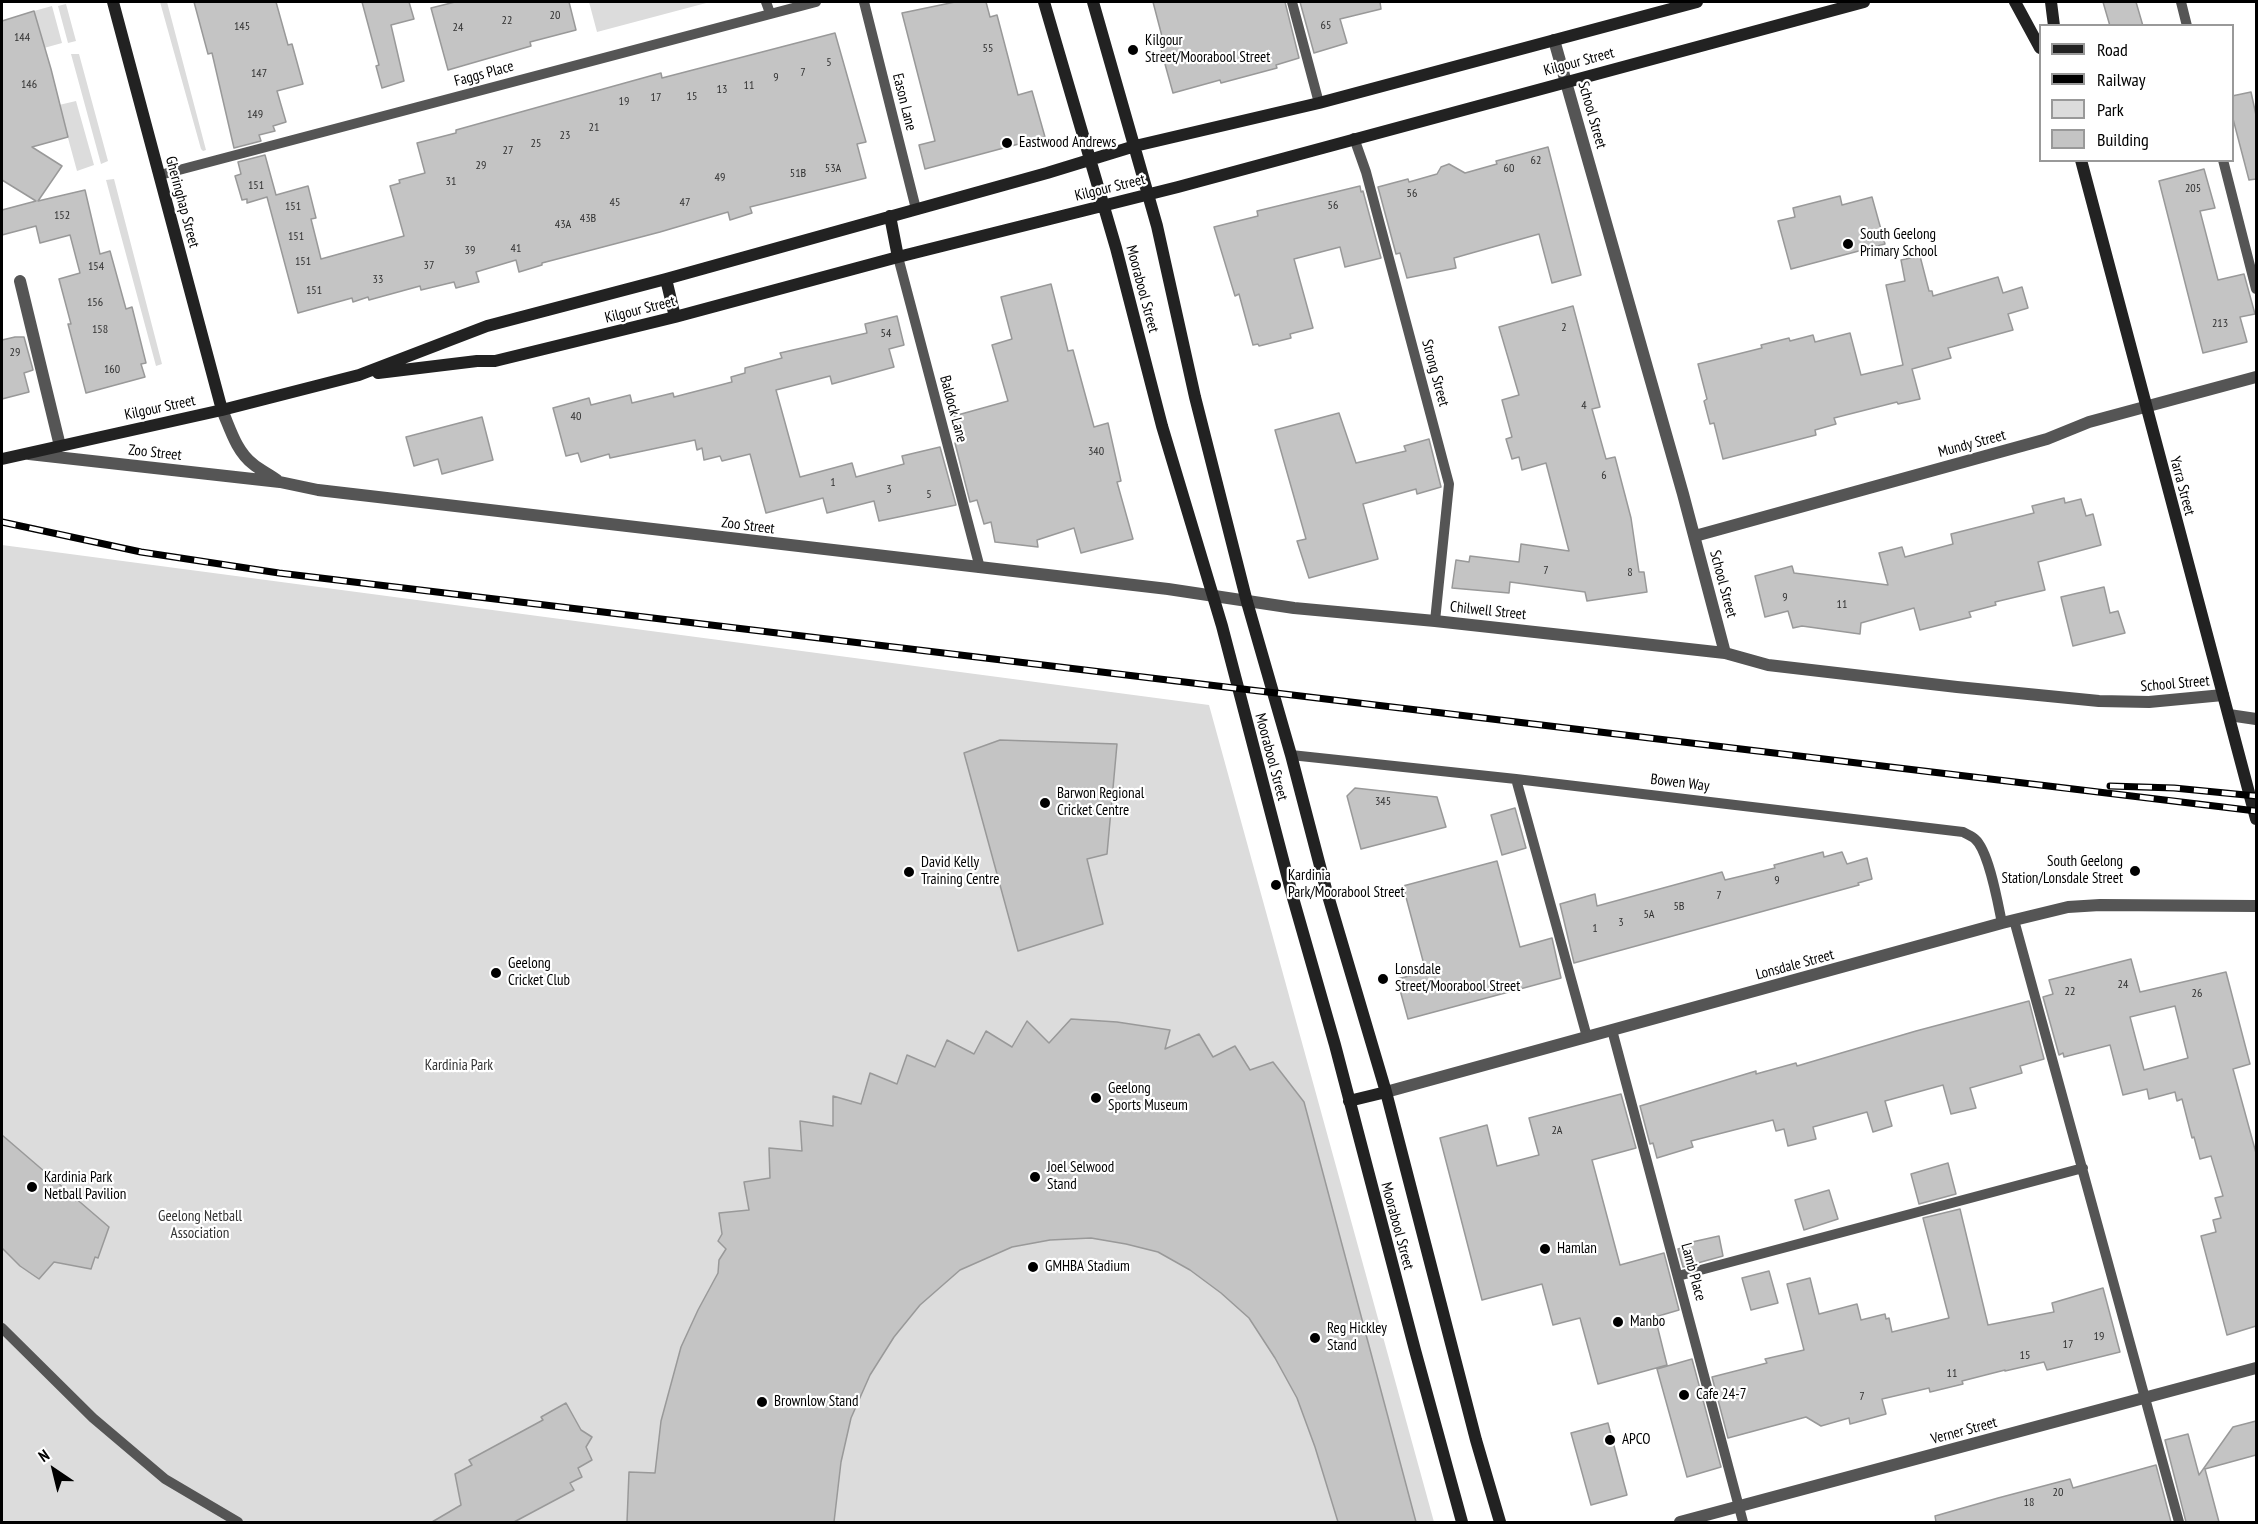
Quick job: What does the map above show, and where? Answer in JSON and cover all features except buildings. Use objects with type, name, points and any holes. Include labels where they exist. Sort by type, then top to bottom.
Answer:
[{"type":"street","name":"Gheringhap Street","points":[[113,2],[222,410]]},
{"type":"street","name":"Moorabool Street","points":[[1044,2],[1116,248],[1162,426],[1213,597],[1462,1522]]},
{"type":"street","name":"Moorabool Street","points":[[1094,2],[1157,226],[1195,397],[1247,602],[1291,755],[1326,889],[1386,1092],[1500,1522]]},
{"type":"street","name":"Kilgour Street","points":[[2,459],[222,410],[359,375],[487,326],[666,279],[1135,146],[1318,103],[1697,2]]},
{"type":"street","name":"Kilgour Street","points":[[359,375],[477,361],[495,362],[1148,194],[1864,2]]},
{"type":"street","points":[[2015,2],[2039,46]]},
{"type":"street","points":[[2051,2],[2054,24]]},
{"type":"street","name":"School Street","points":[[1554,40],[1695,536],[1725,653],[1768,665],[1957,687],[2099,700],[2150,702],[2223,695]]},
{"type":"street","name":"Yarra Street","points":[[2081,162],[2256,819]]},
{"type":"street","points":[[890,216],[898,257]]},
{"type":"street","points":[[666,279],[675,317]]},
{"type":"street","points":[[20,281],[60,446]]},
{"type":"street","name":"Mundy Street","points":[[1695,536],[2047,439],[2089,422],[2256,377]]},
{"type":"street","name":"Zoo Street","points":[[222,410],[245,456],[252,464],[280,482]]},
{"type":"street","name":"Zoo Street","points":[[26,454],[280,482],[338,492],[1213,597]]},
{"type":"street","name":"Chilwell Street","points":[[1213,597],[1725,653]]},
{"type":"street","points":[[2229,716],[2256,718]]},
{"type":"street","name":"Lonsdale Street","points":[[1349,1101],[2068,907],[2100,905],[2256,906]]},
{"type":"street","name":"Verner Street","points":[[1680,1522],[2256,1368]]},
{"type":"lane","points":[[766,2],[770,14]]},
{"type":"lane","name":"Faggs Place","points":[[160,175],[816,2]]},
{"type":"lane","name":"Eason Lane","points":[[864,2],[916,209]]},
{"type":"lane","points":[[1292,2],[1318,103]]},
{"type":"lane","points":[[2181,2],[2186,24]]},
{"type":"lane","name":"Strong Street","points":[[1354,138],[1366,172],[1449,484],[1435,621]]},
{"type":"lane","points":[[2224,162],[2256,289]]},
{"type":"lane","name":"Baldock Lane","points":[[898,257],[980,568]]},
{"type":"lane","name":"Bowen Way","points":[[1291,755],[1963,832],[1975,838],[1981,848],[2008,922],[2083,1168],[2179,1522]]},
{"type":"lane","points":[[1516,779],[1587,1037]]},
{"type":"lane","name":"Lamb Place","points":[[1612,1030],[1743,1522]]},
{"type":"lane","points":[[1678,1276],[2083,1168]]},
{"type":"lane","points":[[2,1328],[93,1418],[165,1479],[238,1522]]},
{"type":"green space","points":[[160,2],[167,2],[206,150],[203,151],[201,149]]},
{"type":"green space","points":[[589,2],[710,2],[597,32]]},
{"type":"green space","points":[[66,4],[76,41],[68,43],[58,6]]},
{"type":"green space","points":[[52,6],[62,43],[44,48],[34,11]]},
{"type":"green space","points":[[71,54],[79,54],[108,161],[101,164]]},
{"type":"green space","points":[[76,101],[94,165],[77,171],[59,105]]},
{"type":"green space","points":[[114,179],[162,364],[156,366],[106,180]]},
{"type":"green space","name":"Kardinia Park","points":[[2,545],[1209,705],[1434,1522],[2,1522]]},
{"type":"railway","points":[[2,522],[141,552],[279,573],[2256,811]]},
{"type":"railway","points":[[2110,786],[2174,788],[2256,796]]},
{"type":"place","name":"Kilgour Street/Moorabool Street","points":[[1133,50]]},
{"type":"place","name":"Eastwood Andrews","points":[[1007,143]]},
{"type":"place","name":"South Geelong Primary School","points":[[1848,244]]},
{"type":"place","name":"Barwon Regional Cricket Centre","points":[[1045,803]]},
{"type":"place","name":"South Geelong Station/Lonsdale Street","points":[[2135,871]]},
{"type":"place","name":"David Kelly Training Centre","points":[[909,872]]},
{"type":"place","name":"Kardinia Park/Moorabool Street","points":[[1276,885]]},
{"type":"place","name":"Geelong Cricket Club","points":[[496,973]]},
{"type":"place","name":"Lonsdale Street/Moorabool Street","points":[[1383,979]]},
{"type":"place","name":"Geelong Sports Museum","points":[[1096,1098]]},
{"type":"place","name":"Joel Selwood Stand","points":[[1035,1177]]},
{"type":"place","name":"Kardinia Park Netball Pavilion","points":[[32,1187]]},
{"type":"place","name":"Hamlan","points":[[1545,1249]]},
{"type":"place","name":"GMHBA Stadium","points":[[1033,1267]]},
{"type":"place","name":"Manbo","points":[[1618,1322]]},
{"type":"place","name":"Reg Hickley Stand","points":[[1315,1338]]},
{"type":"place","name":"Cafe 24-7","points":[[1684,1395]]},
{"type":"place","name":"Brownlow Stand","points":[[762,1402]]},
{"type":"place","name":"APCO","points":[[1610,1440]]},
{"type":"park label","name":"Geelong Netball Association","points":[[200,1226]]}]
